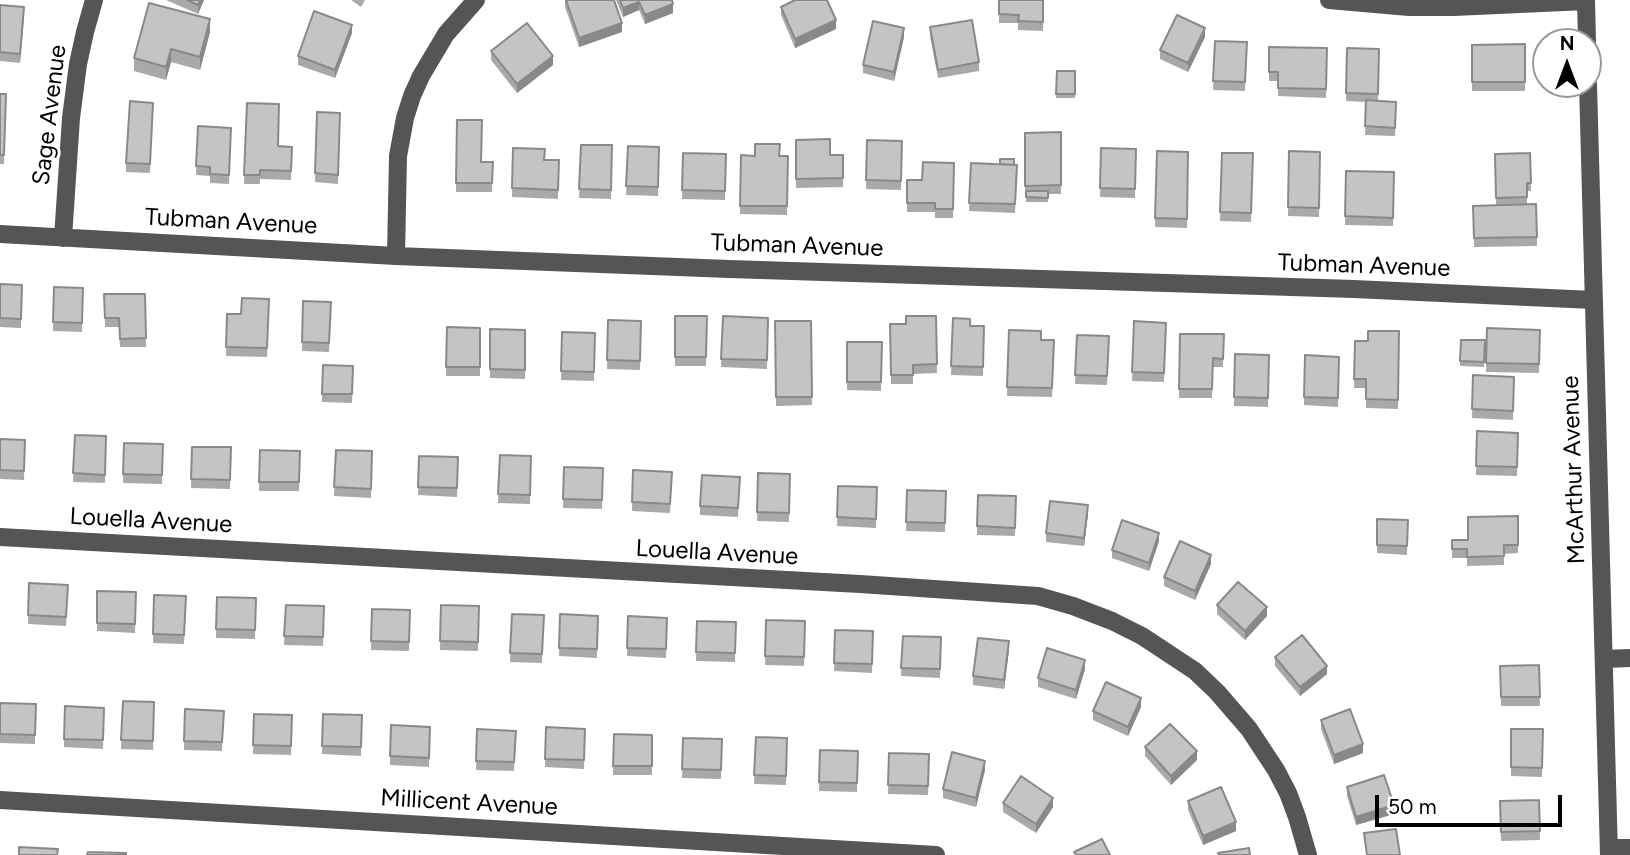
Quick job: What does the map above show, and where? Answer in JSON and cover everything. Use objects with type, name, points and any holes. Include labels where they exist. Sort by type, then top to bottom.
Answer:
[{"type":"street","name":"Sage Avenue","points":[[63,238],[71,118],[83,42],[94,0]]},
{"type":"street","points":[[396,256],[398,156],[405,118],[421,76],[446,34],[476,0]]},
{"type":"street","points":[[1329,0],[1409,7],[1586,0],[1587,28]]},
{"type":"street","name":"McArthur Avenue","points":[[1588,98],[1609,851]]},
{"type":"street","name":"Tubman Avenue","points":[[0,234],[396,256],[1354,289],[1593,300]]},
{"type":"street","name":"Louella Avenue","points":[[0,537],[1038,596],[1112,621],[1142,636],[1170,653],[1217,692],[1249,729],[1276,769],[1297,817],[1308,855]]},
{"type":"street","points":[[1604,659],[1630,658]]},
{"type":"street","name":"Millicent Avenue","points":[[0,800],[936,855]]},
{"type":"street","points":[[1609,851],[1630,848]]},
{"type":"building","points":[[187,0],[200,0],[198,5]]},
{"type":"building","points":[[566,0],[614,0],[622,23],[579,38]]},
{"type":"building","points":[[620,0],[672,0],[673,4],[645,15],[639,2],[623,8]]},
{"type":"building","points":[[795,0],[827,0],[836,20],[795,39],[781,7]]},
{"type":"building","points":[[999,0],[1043,0],[1043,22],[1018,21],[1019,15],[999,14]]},
{"type":"building","points":[[149,3],[210,19],[200,57],[171,49],[166,67],[134,58]]},
{"type":"building","points":[[0,5],[24,7],[20,54],[0,52]]},
{"type":"building","points":[[314,11],[352,25],[335,70],[298,56]]},
{"type":"building","points":[[1177,15],[1205,28],[1188,63],[1160,50]]},
{"type":"building","points":[[972,20],[979,62],[938,70],[930,27]]},
{"type":"building","points":[[873,21],[904,28],[894,72],[863,65]]},
{"type":"building","points":[[527,23],[553,56],[517,84],[491,51]]},
{"type":"building","points":[[1215,41],[1247,42],[1245,82],[1213,81]]},
{"type":"building","points":[[1525,44],[1525,82],[1472,82],[1472,45]]},
{"type":"building","points":[[1269,47],[1327,48],[1326,89],[1278,88],[1278,72],[1269,72]]},
{"type":"building","points":[[1347,48],[1379,49],[1378,94],[1346,93]]},
{"type":"building","points":[[1057,71],[1075,71],[1075,94],[1056,94]]},
{"type":"building","points":[[0,94],[6,94],[4,155],[0,155]]},
{"type":"building","points":[[1366,100],[1396,102],[1395,128],[1365,126]]},
{"type":"building","points":[[130,101],[153,103],[150,164],[126,163]]},
{"type":"building","points":[[247,103],[279,104],[278,146],[292,147],[291,171],[260,170],[260,175],[244,175]]},
{"type":"building","points":[[317,112],[340,113],[338,175],[315,173]]},
{"type":"building","points":[[457,120],[482,120],[481,162],[493,162],[492,183],[456,183]]},
{"type":"building","points":[[198,126],[231,128],[229,175],[210,174],[210,167],[196,166]]},
{"type":"building","points":[[1061,132],[1061,185],[1025,186],[1025,133]]},
{"type":"building","points":[[830,139],[830,155],[843,155],[843,178],[796,179],[796,140]]},
{"type":"building","points":[[867,140],[902,141],[901,181],[866,180]]},
{"type":"building","points":[[755,144],[780,144],[779,156],[788,156],[787,206],[740,206],[741,155],[755,156]]},
{"type":"building","points":[[581,145],[612,145],[611,190],[579,189]]},
{"type":"building","points":[[628,146],[659,147],[658,187],[626,186]]},
{"type":"building","points":[[513,148],[545,149],[544,160],[559,160],[558,190],[512,188]]},
{"type":"building","points":[[1101,148],[1136,149],[1135,189],[1100,188]]},
{"type":"building","points":[[1157,151],[1188,152],[1187,219],[1155,218]]},
{"type":"building","points":[[1289,151],[1320,152],[1319,208],[1288,207]]},
{"type":"building","points":[[683,153],[726,154],[725,191],[682,190]]},
{"type":"building","points":[[1222,153],[1253,153],[1251,213],[1220,212]]},
{"type":"building","points":[[1530,153],[1531,183],[1527,183],[1527,197],[1496,198],[1495,154]]},
{"type":"building","points":[[1000,159],[1014,159],[1014,165],[1000,164]]},
{"type":"building","points":[[923,162],[954,163],[953,209],[935,209],[935,203],[907,203],[907,180],[922,180]]},
{"type":"building","points":[[971,163],[1017,165],[1015,204],[969,203]]},
{"type":"building","points":[[1346,171],[1394,172],[1393,218],[1345,216]]},
{"type":"building","points":[[1026,191],[1048,191],[1048,198],[1026,197]]},
{"type":"building","points":[[1536,204],[1537,237],[1474,238],[1473,206]]},
{"type":"building","points":[[0,284],[22,285],[21,319],[0,318]]},
{"type":"building","points":[[54,287],[83,288],[82,323],[53,322]]},
{"type":"building","points":[[104,294],[145,294],[146,338],[120,339],[119,318],[105,318]]},
{"type":"building","points":[[242,298],[269,299],[267,348],[226,347],[227,314],[241,314]]},
{"type":"building","points":[[303,301],[331,302],[329,343],[302,342]]},
{"type":"building","points":[[675,316],[707,316],[706,357],[675,357]]},
{"type":"building","points":[[723,316],[768,318],[767,360],[721,359]]},
{"type":"building","points":[[906,316],[936,316],[937,364],[913,365],[913,375],[891,375],[890,324],[906,324]]},
{"type":"building","points":[[953,318],[970,319],[970,326],[984,326],[983,367],[951,366]]},
{"type":"building","points":[[608,320],[641,321],[640,361],[607,360]]},
{"type":"building","points":[[775,321],[811,321],[812,397],[776,397]]},
{"type":"building","points":[[1134,321],[1166,323],[1164,373],[1132,372]]},
{"type":"building","points":[[447,327],[480,328],[480,367],[446,367]]},
{"type":"building","points":[[1487,328],[1540,330],[1539,364],[1486,363]]},
{"type":"building","points":[[490,329],[525,330],[525,370],[490,369]]},
{"type":"building","points":[[1009,330],[1041,331],[1041,340],[1054,340],[1052,388],[1007,387]]},
{"type":"building","points":[[1368,331],[1399,331],[1398,400],[1366,399],[1366,379],[1354,379],[1355,341],[1368,341]]},
{"type":"building","points":[[562,332],[595,333],[594,372],[561,371]]},
{"type":"building","points":[[1180,334],[1224,334],[1223,359],[1213,358],[1212,389],[1179,389]]},
{"type":"building","points":[[1077,335],[1109,336],[1107,376],[1075,375]]},
{"type":"building","points":[[1461,340],[1485,340],[1484,362],[1460,361]]},
{"type":"building","points":[[847,342],[882,342],[881,382],[847,382]]},
{"type":"building","points":[[1235,354],[1269,355],[1268,398],[1234,397]]},
{"type":"building","points":[[1305,355],[1339,357],[1338,398],[1304,397]]},
{"type":"building","points":[[323,365],[353,366],[352,394],[322,394]]},
{"type":"building","points":[[1473,375],[1514,377],[1513,411],[1472,409]]},
{"type":"building","points":[[1477,431],[1518,433],[1517,467],[1476,466]]},
{"type":"building","points":[[75,435],[106,436],[105,475],[73,473]]},
{"type":"building","points":[[0,439],[25,440],[24,471],[0,470]]},
{"type":"building","points":[[124,443],[163,444],[162,475],[123,474]]},
{"type":"building","points":[[192,447],[231,447],[230,480],[191,479]]},
{"type":"building","points":[[260,450],[300,451],[299,482],[259,482]]},
{"type":"building","points":[[336,450],[372,451],[371,489],[334,487]]},
{"type":"building","points":[[500,455],[531,456],[530,495],[498,494]]},
{"type":"building","points":[[419,456],[458,457],[457,488],[418,487]]},
{"type":"building","points":[[564,467],[603,468],[602,500],[563,499]]},
{"type":"building","points":[[633,470],[672,472],[670,504],[632,502]]},
{"type":"building","points":[[758,473],[790,474],[789,513],[757,512]]},
{"type":"building","points":[[702,475],[740,477],[738,508],[700,506]]},
{"type":"building","points":[[838,486],[877,487],[876,519],[837,517]]},
{"type":"building","points":[[907,490],[946,491],[945,523],[906,522]]},
{"type":"building","points":[[978,495],[1016,496],[1015,528],[977,526]]},
{"type":"building","points":[[1050,501],[1088,505],[1084,538],[1046,533]]},
{"type":"building","points":[[1518,516],[1518,545],[1504,545],[1504,556],[1467,557],[1467,549],[1452,549],[1452,540],[1468,540],[1468,517]]},
{"type":"building","points":[[1377,519],[1408,520],[1407,546],[1377,545]]},
{"type":"building","points":[[1122,520],[1159,533],[1149,563],[1112,550]]},
{"type":"building","points":[[1180,541],[1211,555],[1195,591],[1164,577]]},
{"type":"building","points":[[1238,582],[1267,607],[1245,631],[1217,605]]},
{"type":"building","points":[[29,583],[68,585],[66,617],[28,615]]},
{"type":"building","points":[[97,591],[136,592],[135,624],[97,623]]},
{"type":"building","points":[[154,595],[186,596],[184,635],[153,634]]},
{"type":"building","points":[[217,597],[256,598],[255,630],[216,629]]},
{"type":"building","points":[[286,605],[324,606],[323,637],[284,636]]},
{"type":"building","points":[[441,605],[479,606],[478,642],[440,641]]},
{"type":"building","points":[[372,609],[410,610],[409,642],[371,641]]},
{"type":"building","points":[[512,614],[544,615],[542,654],[510,653]]},
{"type":"building","points":[[560,614],[598,616],[597,649],[559,648]]},
{"type":"building","points":[[628,616],[667,618],[666,649],[627,648]]},
{"type":"building","points":[[766,620],[805,621],[804,657],[765,656]]},
{"type":"building","points":[[697,621],[736,622],[735,653],[696,652]]},
{"type":"building","points":[[835,630],[873,631],[872,664],[834,663]]},
{"type":"building","points":[[1302,635],[1327,666],[1300,687],[1275,657]]},
{"type":"building","points":[[903,636],[941,637],[940,669],[901,668]]},
{"type":"building","points":[[978,638],[1009,641],[1004,680],[973,676]]},
{"type":"building","points":[[1047,648],[1085,660],[1076,690],[1038,678]]},
{"type":"building","points":[[1539,665],[1540,697],[1501,697],[1500,666]]},
{"type":"building","points":[[1106,682],[1141,698],[1128,727],[1093,711]]},
{"type":"building","points":[[123,701],[154,702],[153,741],[121,740]]},
{"type":"building","points":[[0,703],[36,704],[35,735],[0,734]]},
{"type":"building","points":[[65,706],[104,708],[103,740],[64,739]]},
{"type":"building","points":[[185,709],[224,711],[222,742],[184,741]]},
{"type":"building","points":[[1350,709],[1363,744],[1334,755],[1321,720]]},
{"type":"building","points":[[254,714],[292,715],[291,746],[253,745]]},
{"type":"building","points":[[323,714],[362,715],[361,747],[322,746]]},
{"type":"building","points":[[1170,724],[1197,751],[1171,776],[1145,747]]},
{"type":"building","points":[[391,725],[430,727],[429,758],[390,756]]},
{"type":"building","points":[[546,727],[585,729],[584,760],[545,759]]},
{"type":"building","points":[[477,729],[516,731],[514,762],[476,761]]},
{"type":"building","points":[[1511,729],[1543,729],[1542,768],[1511,767]]},
{"type":"building","points":[[614,734],[652,735],[652,766],[613,766]]},
{"type":"building","points":[[756,737],[787,738],[786,776],[754,775]]},
{"type":"building","points":[[683,738],[722,739],[721,770],[682,769]]},
{"type":"building","points":[[820,750],[858,751],[857,783],[819,782]]},
{"type":"building","points":[[952,752],[985,761],[976,798],[943,789]]},
{"type":"building","points":[[889,753],[929,754],[928,786],[888,785]]},
{"type":"building","points":[[1384,775],[1394,805],[1356,817],[1347,787]]},
{"type":"building","points":[[1021,776],[1053,798],[1036,824],[1003,803]]},
{"type":"building","points":[[1221,787],[1236,822],[1203,836],[1188,801]]},
{"type":"building","points":[[1539,800],[1540,831],[1501,832],[1500,801]]},
{"type":"building","points":[[1396,829],[1400,855],[1367,855],[1364,833]]},
{"type":"building","points":[[1102,839],[1110,855],[1076,855],[1074,852]]},
{"type":"building","points":[[19,847],[58,849],[57,855],[19,855]]},
{"type":"building","points":[[1249,848],[1250,855],[1218,853]]},
{"type":"building","points":[[88,852],[126,853],[126,855],[87,855]]}]
